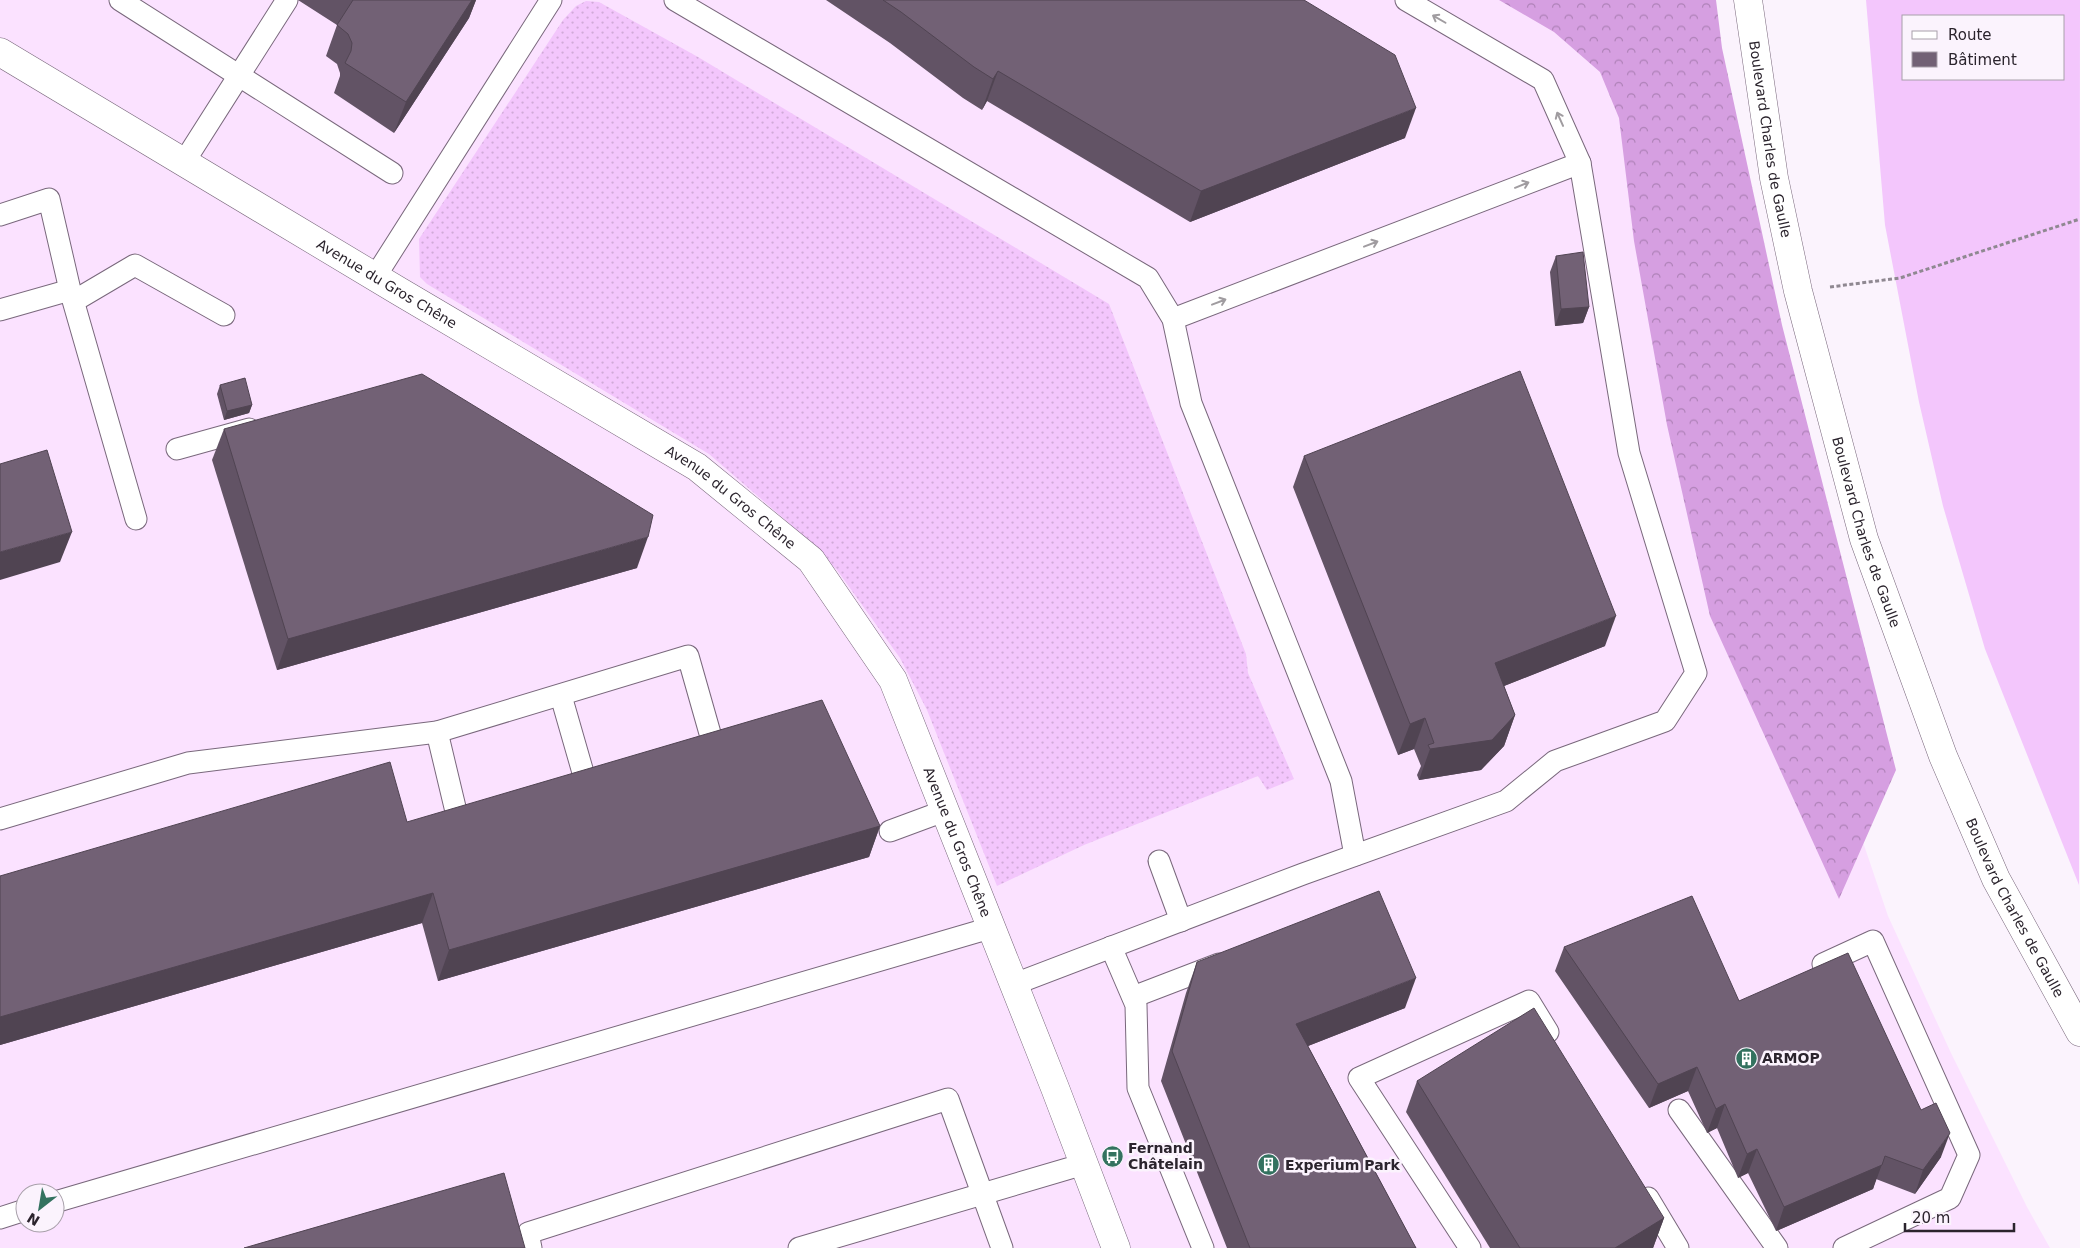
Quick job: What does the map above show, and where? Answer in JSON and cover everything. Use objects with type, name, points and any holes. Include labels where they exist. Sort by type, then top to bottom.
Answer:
[{"type":"street","name":"Boulevard Charles de Gaulle","points":[[1748,0],[1774,178],[1798,291],[1864,539],[1943,756],[1996,879],[2080,1032]]},
{"type":"street","name":"Avenue du Gros Chêne","points":[[0,52],[375,278],[697,467],[811,560],[892,680],[1116,1248]]},
{"type":"lane","points":[[120,0],[392,173]]},
{"type":"lane","points":[[184,162],[287,0]]},
{"type":"lane","points":[[375,278],[551,0]]},
{"type":"lane","points":[[675,0],[1148,278],[1173,319],[1191,403],[1341,781],[1355,855]]},
{"type":"lane","points":[[1012,985],[1355,855],[1506,801],[1555,761],[1665,721],[1696,673],[1629,453],[1580,163],[1543,80],[1406,0]]},
{"type":"lane","points":[[1173,319],[1580,163]]},
{"type":"lane","points":[[0,215],[49,199],[72,296],[136,519]]},
{"type":"lane","points":[[0,310],[72,296],[135,265],[224,315]]},
{"type":"lane","points":[[177,449],[272,422]]},
{"type":"lane","points":[[0,818],[188,763],[437,732],[688,656],[715,751]]},
{"type":"lane","points":[[561,696],[586,783]]},
{"type":"lane","points":[[437,732],[459,824]]},
{"type":"lane","points":[[890,832],[944,812]]},
{"type":"lane","points":[[1159,861],[1181,920]]},
{"type":"lane","points":[[65,1199],[990,928]]},
{"type":"lane","points":[[1802,974],[1873,941],[1970,1155],[1950,1198],[1844,1248]]},
{"type":"lane","points":[[1112,947],[1136,1005],[1138,1088],[1203,1248]]},
{"type":"lane","points":[[1133,997],[1233,958]]},
{"type":"lane","points":[[1470,1248],[1358,1078],[1529,1001],[1560,1052]]},
{"type":"lane","points":[[531,1248],[528,1233],[948,1100],[1002,1248]]},
{"type":"lane","points":[[1679,1110],[1776,1248]]},
{"type":"lane","points":[[800,1248],[1084,1164]]},
{"type":"lane","points":[[1637,1180],[1678,1248]]},
{"type":"lane","points":[[0,1218],[15,1213]]},
{"type":"path","points":[[1798,291],[1900,278],[2080,220]]},
{"type":"shaded area","points":[[0,0],[1672,0],[1822,721],[1888,916],[1951,1053],[2027,1207],[2050,1248],[0,1248]]},
{"type":"shaded area","points":[[1866,0],[2080,0],[2079,885],[1985,649],[1943,506],[1919,402],[1885,225]]},
{"type":"shaded area","points":[[586,1],[599,2],[698,57],[1109,304],[1246,654],[1248,673],[1294,779],[1267,790],[1258,776],[1084,845],[997,886],[927,710],[900,658],[837,570],[790,524],[709,454],[427,284],[420,277],[419,239],[563,20],[576,6]]},
{"type":"green space","points":[[1499,0],[1716,0],[1722,48],[1782,325],[1896,770],[1839,899],[1710,616],[1667,425],[1634,241],[1619,118],[1600,72],[1554,32]]},
{"type":"building","points":[[353,0],[472,0],[406,102],[345,63],[351,51],[352,43],[348,34],[337,25]]},
{"type":"building","points":[[883,0],[1304,0],[1395,55],[1416,108],[1201,191],[998,71],[993,79]]},
{"type":"building","points":[[1583,252],[1589,307],[1561,309],[1556,256]]},
{"type":"building","points":[[1520,371],[1616,616],[1495,663],[1515,715],[1492,740],[1430,749],[1428,745],[1434,743],[1425,718],[1410,724],[1304,456]]},
{"type":"building","points":[[422,374],[653,515],[648,537],[288,639],[224,429]]},
{"type":"building","points":[[245,378],[252,405],[227,411],[220,385]]},
{"type":"building","points":[[47,450],[72,532],[0,552],[0,464]]},
{"type":"building","points":[[822,700],[880,826],[449,950],[433,893],[0,1017],[0,876],[390,762],[407,822]]},
{"type":"building","name":"Experium Park","points":[[1379,891],[1416,978],[1296,1024],[1416,1248],[1250,1248],[1172,1051],[1197,962]]},
{"type":"building","name":"ARMOP","points":[[1692,896],[1739,1001],[1848,953],[1921,1110],[1936,1103],[1950,1133],[1923,1170],[1885,1156],[1882,1165],[1784,1207],[1757,1149],[1747,1154],[1725,1104],[1716,1109],[1697,1067],[1658,1084],[1564,947]]},
{"type":"building","points":[[1534,1008],[1664,1218],[1615,1248],[1520,1248],[1417,1081]]},
{"type":"building","points":[[504,1173],[525,1248],[244,1248]]},
{"type":"place","name":"ARMOP","points":[[1746,1058]]},
{"type":"place","name":"Fernand Châtelain","points":[[1112,1156]]},
{"type":"place","name":"Experium Park","points":[[1269,1165]]}]
